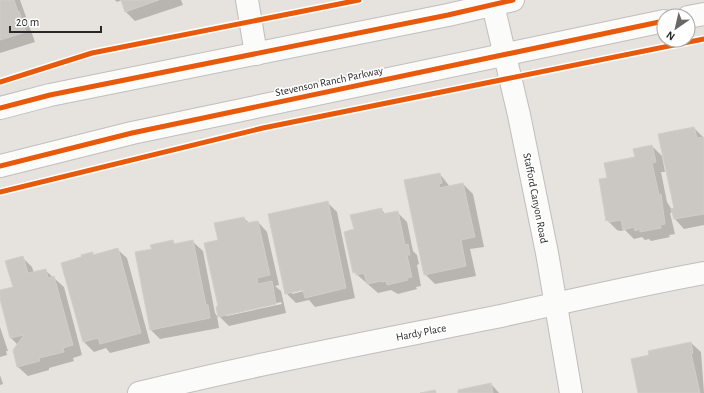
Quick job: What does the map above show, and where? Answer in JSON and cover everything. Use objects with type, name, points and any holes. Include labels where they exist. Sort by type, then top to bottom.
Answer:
[{"type":"main road","points":[[247,0],[256,54]]},
{"type":"main road","points":[[0,108],[50,95],[256,54],[503,2]]},
{"type":"main road","name":"Stafford Canyon Road","points":[[503,2],[506,56],[547,253],[555,305],[572,393]]},
{"type":"main road","name":"Stevenson Ranch Parkway","points":[[0,166],[154,128],[506,56],[656,23]]},
{"type":"main road","name":"Hardy Place","points":[[139,393],[250,367],[555,305],[622,288],[704,273]]},
{"type":"building","points":[[0,0],[14,0],[26,32],[0,40]]},
{"type":"building","points":[[121,0],[159,0],[125,12]]},
{"type":"building","points":[[694,127],[697,138],[704,137],[704,214],[674,219],[671,209],[674,208],[658,134]]},
{"type":"building","points":[[652,145],[656,162],[652,163],[659,195],[661,194],[665,224],[660,225],[661,228],[640,232],[640,229],[635,231],[634,227],[623,230],[621,220],[610,222],[609,220],[606,221],[599,179],[607,178],[604,163],[635,157],[633,149]]},
{"type":"building","points":[[440,173],[442,183],[439,184],[439,188],[463,183],[475,237],[461,240],[466,266],[424,275],[404,180]]},
{"type":"building","points":[[328,201],[346,288],[305,298],[303,290],[285,294],[268,214]]},
{"type":"building","points":[[382,208],[382,214],[398,211],[405,245],[408,244],[410,255],[407,255],[412,277],[407,278],[408,280],[387,285],[386,281],[367,284],[364,273],[356,275],[355,272],[353,273],[344,232],[354,229],[350,215]]},
{"type":"building","points":[[244,217],[246,223],[258,221],[270,275],[257,278],[258,284],[272,281],[276,304],[218,317],[216,307],[218,306],[204,243],[218,240],[214,223]]},
{"type":"building","points":[[173,240],[174,244],[193,240],[210,318],[150,330],[135,252],[152,249],[150,245]]},
{"type":"building","points":[[118,248],[141,333],[100,344],[98,338],[83,342],[61,263],[82,257],[81,255],[93,252],[93,255]]},
{"type":"building","points":[[23,256],[28,273],[46,269],[48,278],[54,276],[73,345],[63,348],[64,352],[39,358],[40,361],[17,367],[13,350],[24,335],[10,338],[0,299],[0,290],[13,287],[5,261]]},
{"type":"building","points":[[691,342],[693,353],[691,353],[700,393],[638,393],[631,359],[649,355],[648,351]]},
{"type":"building","points":[[491,383],[493,393],[458,393],[458,390]]},
{"type":"building","points":[[435,390],[436,393],[420,393]]},
{"type":"cycle path","points":[[0,82],[92,53],[359,0]]},
{"type":"cycle path","points":[[0,108],[50,95],[448,15],[513,0]]},
{"type":"cycle path","points":[[0,166],[132,133],[656,23]]},
{"type":"cycle path","points":[[0,192],[263,128],[704,39]]}]
